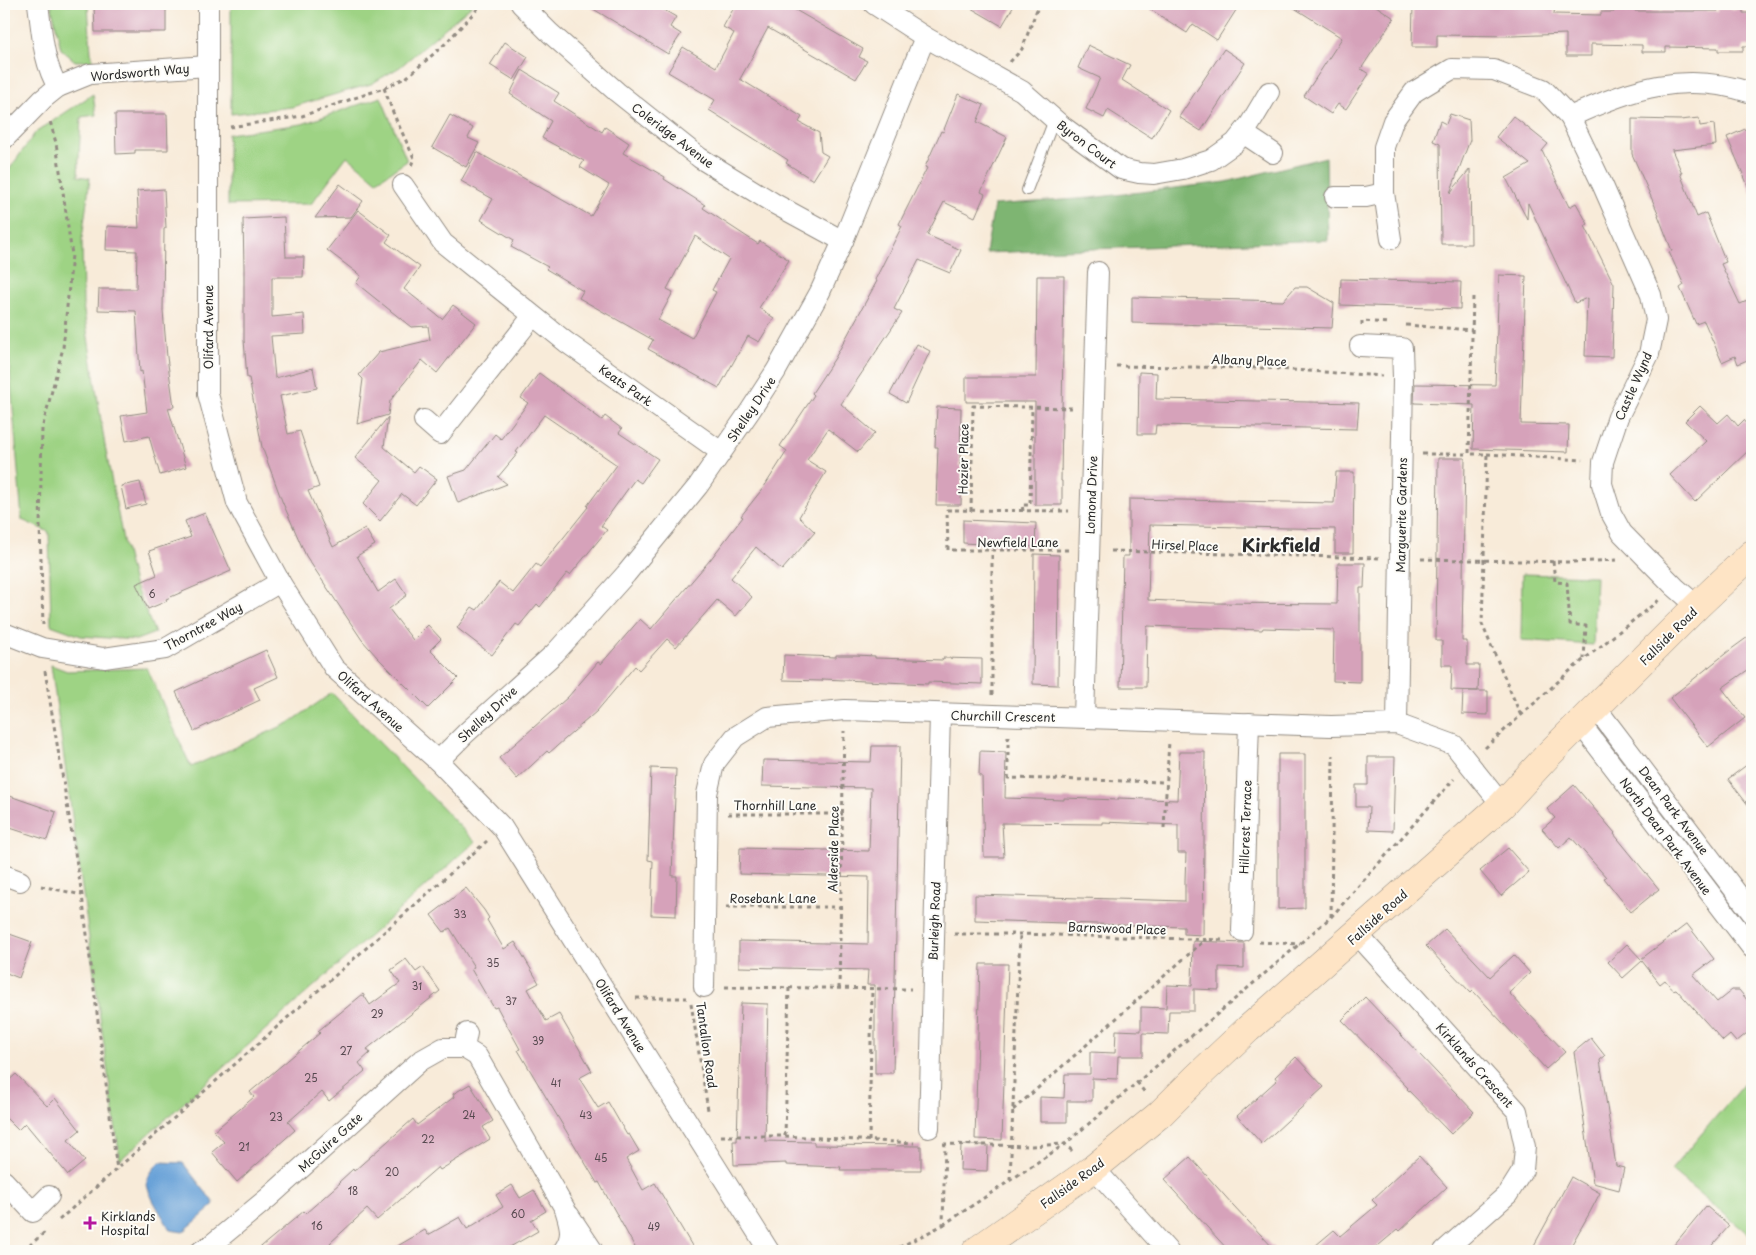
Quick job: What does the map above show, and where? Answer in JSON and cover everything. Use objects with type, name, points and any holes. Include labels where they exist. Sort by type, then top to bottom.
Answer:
[{"type":"street","points":[[38,4],[42,41],[50,75],[51,93]]},
{"type":"street","name":"Olifard Avenue","points":[[208,4],[208,394],[238,502],[280,582],[334,668],[438,761],[502,827],[610,999],[706,1139],[769,1251]]},
{"type":"street","name":"Coleridge Avenue","points":[[521,4],[550,33],[618,92],[700,158],[775,204],[843,242]]},
{"type":"street","points":[[874,4],[925,37]]},
{"type":"street","name":"Shelley Drive","points":[[438,761],[561,646],[626,574],[698,486],[776,371],[820,292],[843,242],[925,37]]},
{"type":"street","name":"Byron Court","points":[[925,37],[1022,92],[1054,120],[1121,169],[1139,173],[1154,174],[1183,169],[1211,160],[1235,143],[1250,124],[1268,92]]},
{"type":"street","name":"Wordsworth Way","points":[[4,139],[51,93],[90,74],[208,66]]},
{"type":"street","name":"Castle Wynd","points":[[1391,239],[1384,193],[1384,147],[1393,121],[1414,92],[1452,69],[1494,70],[1543,89],[1570,116],[1604,186],[1651,294],[1656,320],[1649,354],[1618,418],[1603,462],[1602,484],[1610,513],[1622,533],[1675,587],[1697,606]]},
{"type":"street","points":[[1570,116],[1606,99],[1635,90],[1668,84],[1702,82],[1734,87],[1752,93]]},
{"type":"street","points":[[1242,133],[1273,152]]},
{"type":"street","name":"Keats Park","points":[[403,185],[443,243],[532,317],[721,452]]},
{"type":"street","points":[[1335,196],[1366,197],[1384,193]]},
{"type":"street","name":"Lomond Drive","points":[[1084,717],[1098,272]]},
{"type":"street","points":[[424,420],[440,434],[532,317]]},
{"type":"street","name":"Marguerite Gardens","points":[[1360,346],[1402,348],[1397,724]]},
{"type":"street","name":"Fallside Road","points":[[976,1251],[1094,1168],[1160,1114],[1248,1029],[1502,804],[1548,754],[1752,554]]},
{"type":"street","name":"Thorntree Way","points":[[4,633],[42,648],[104,658],[165,649],[280,582]]},
{"type":"street","name":"Churchill Crescent","points":[[697,992],[705,907],[707,794],[714,764],[735,737],[767,717],[845,710],[1331,726],[1397,724],[1454,744],[1502,804]]},
{"type":"street","name":"Burleigh Road","points":[[929,1139],[940,714]]},
{"type":"street","name":"Dean Park Avenue","points":[[1588,716],[1752,913]]},
{"type":"street","name":"North Dean Park Avenue","points":[[1588,716],[1752,948]]},
{"type":"street","name":"Hillcrest Terrace","points":[[1239,938],[1248,723]]},
{"type":"street","name":"Kirklands Crescent","points":[[1357,934],[1517,1111],[1525,1147],[1523,1170],[1508,1194],[1444,1251]]},
{"type":"street","name":"McGuire Gate","points":[[201,1251],[268,1198],[420,1061],[443,1048],[466,1041],[477,1056],[566,1209],[571,1228],[569,1244],[563,1251]]},
{"type":"street","points":[[1094,1168],[1168,1251]]},
{"type":"street","points":[[4,1181],[33,1212],[49,1196]]},
{"type":"street","points":[[566,1209],[593,1251]]},
{"type":"lane","points":[[1027,190],[1054,120]]},
{"type":"path","points":[[209,130],[302,116],[384,88],[407,77],[446,44],[482,4]]},
{"type":"path","points":[[996,77],[1022,49],[1039,4]]},
{"type":"path","points":[[384,88],[414,158],[403,185]]},
{"type":"path","points":[[51,93],[72,255],[63,348],[42,429],[40,526],[42,648],[82,895],[117,1170]]},
{"type":"path","points":[[1469,454],[1473,297]]},
{"type":"path","name":"Albany Place","points":[[1095,366],[1263,368],[1403,378]]},
{"type":"path","name":"Hozier Place","points":[[971,511],[973,406],[1094,408]]},
{"type":"path","points":[[1023,511],[1022,505],[1030,505],[1032,408]]},
{"type":"path","points":[[1402,454],[1486,454],[1603,462]]},
{"type":"path","points":[[1486,454],[1482,624],[1520,716]]},
{"type":"path","name":"Hozier Place","points":[[948,550],[947,510],[1091,512]]},
{"type":"path","name":"Newfield Lane","points":[[948,550],[1089,551]]},
{"type":"path","points":[[992,550],[1000,716],[1008,778],[1166,782]]},
{"type":"path","name":"Hirsel Place","points":[[1089,551],[1553,562],[1648,558]]},
{"type":"path","points":[[1553,562],[1555,582],[1567,583],[1570,624],[1586,626],[1584,659]]},
{"type":"path","points":[[892,1251],[943,1225],[1065,1144],[1331,917],[1469,763],[1584,659],[1675,587]]},
{"type":"path","name":"Alderside Place","points":[[839,989],[845,710]]},
{"type":"path","points":[[1164,828],[1170,721]]},
{"type":"path","points":[[1331,917],[1333,755]]},
{"type":"path","name":"Thornhill Lane","points":[[706,813],[842,814]]},
{"type":"path","points":[[55,1223],[502,827]]},
{"type":"path","points":[[12,878],[82,895]]},
{"type":"path","name":"Rosebank Lane","points":[[705,907],[840,907]]},
{"type":"path","name":"Barnswood Place","points":[[933,934],[1239,938],[1300,944]]},
{"type":"path","points":[[1010,1180],[1020,934]]},
{"type":"path","points":[[1013,1110],[1207,939]]},
{"type":"path","points":[[785,1136],[789,987]]},
{"type":"path","name":"Tantallon Road","points":[[706,1139],[697,992],[789,987],[932,989]]},
{"type":"path","points":[[869,1141],[872,989]]},
{"type":"path","points":[[610,999],[697,992]]},
{"type":"path","points":[[706,1139],[785,1136],[869,1141],[929,1139],[945,1144],[1065,1144]]},
{"type":"path","points":[[943,1225],[945,1144]]},
{"type":"path","points":[[23,1251],[48,1229]]},
{"type":"path","points":[[1748,1251],[1752,1247]]},
{"type":"green space","points":[[51,4],[88,4],[93,61],[75,61],[61,49]]},
{"type":"green space","points":[[231,4],[473,4],[400,67],[371,84],[292,107],[231,114]]},
{"type":"green space","points":[[93,94],[96,115],[81,117],[78,176],[90,178],[82,239],[83,305],[105,446],[123,540],[134,584],[155,633],[136,640],[81,636],[51,625],[49,532],[22,520],[7,334],[4,334],[4,177],[35,133]]},
{"type":"green space","points":[[381,97],[407,161],[377,181],[347,156],[311,204],[228,205],[228,134],[302,124]]},
{"type":"green space","points":[[1326,157],[1328,240],[986,253],[994,205],[1090,198],[1226,182]]},
{"type":"green space","points":[[1522,574],[1596,576],[1593,645],[1521,640]]},
{"type":"green space","points":[[51,665],[67,671],[147,668],[191,767],[289,723],[332,693],[475,842],[120,1160]]},
{"type":"green space","points":[[1752,1074],[1752,1237],[1671,1170]]},
{"type":"water","points":[[160,1162],[183,1163],[214,1203],[212,1207],[183,1232],[170,1230],[147,1187],[149,1176]]},
{"type":"building","points":[[585,4],[654,4],[676,17],[670,27],[681,34],[668,54]]},
{"type":"building","points":[[736,4],[785,4],[863,49],[859,57],[867,61],[856,79],[768,28],[740,79],[802,117],[799,122],[819,133],[821,152],[828,156],[813,180],[786,163],[788,160],[709,110],[715,100],[668,72],[683,47],[716,67],[734,33],[723,27]]},
{"type":"building","points":[[964,4],[1015,4],[1002,26]]},
{"type":"building","points":[[1142,4],[1240,4],[1217,40],[1193,24],[1187,33]]},
{"type":"building","points":[[1288,4],[1373,4],[1394,18],[1361,69],[1369,74],[1346,109],[1338,104],[1331,114],[1304,96],[1342,38]]},
{"type":"building","points":[[1446,4],[1555,4],[1554,14],[1601,15],[1601,12],[1614,12],[1614,8],[1635,8],[1635,11],[1718,11],[1718,9],[1743,9],[1743,13],[1752,13],[1752,46],[1743,46],[1743,51],[1718,51],[1718,48],[1666,47],[1666,52],[1642,52],[1642,45],[1591,44],[1591,56],[1566,56],[1566,34],[1513,36],[1437,35],[1437,47],[1412,47],[1413,5],[1446,6]]},
{"type":"building","points":[[166,5],[166,32],[95,32],[94,6]]},
{"type":"building","points":[[505,42],[528,57],[514,80],[490,65]]},
{"type":"building","points":[[1088,45],[1130,65],[1122,80],[1169,110],[1152,138],[1108,110],[1104,118],[1086,109],[1100,78],[1078,68]]},
{"type":"building","points":[[1224,49],[1245,63],[1201,131],[1179,117]]},
{"type":"building","points":[[522,70],[559,93],[554,101],[602,132],[605,127],[629,143],[623,153],[665,177],[664,179],[705,205],[703,208],[758,244],[760,241],[789,260],[759,308],[774,318],[759,342],[748,336],[719,388],[648,349],[653,340],[579,298],[583,291],[546,269],[548,267],[511,247],[514,240],[481,220],[493,199],[461,181],[477,152],[591,216],[609,185],[580,167],[584,161],[542,138],[551,121],[510,94]],"holes":[[[695,236],[729,259],[712,290],[716,292],[692,338],[658,320],[673,292],[667,289]]]},
{"type":"building","points":[[958,94],[984,105],[977,122],[1007,137],[981,192],[985,194],[975,217],[944,202],[927,235],[961,250],[950,273],[919,260],[894,309],[902,313],[841,404],[875,433],[858,452],[828,429],[807,460],[826,472],[799,517],[815,532],[782,570],[756,547],[731,578],[752,597],[736,616],[717,600],[676,647],[667,639],[639,670],[635,666],[597,711],[549,753],[547,751],[517,779],[499,758],[568,697],[598,662],[601,664],[640,619],[651,629],[710,560],[764,487],[787,451],[780,446],[814,395],[812,393],[835,358],[877,281],[875,280],[902,226],[899,224],[927,168],[925,167],[941,131],[943,132]]},
{"type":"building","points":[[115,114],[167,114],[168,150],[135,150],[135,153],[116,154]]},
{"type":"building","points":[[1450,114],[1469,120],[1470,140],[1450,193],[1470,169],[1471,244],[1441,244],[1440,144],[1433,141],[1440,121],[1446,124]]},
{"type":"building","points":[[450,115],[473,128],[468,138],[479,143],[466,167],[432,147]]},
{"type":"building","points":[[1513,116],[1548,144],[1542,151],[1569,207],[1576,203],[1588,224],[1585,226],[1614,284],[1612,357],[1585,356],[1587,298],[1575,303],[1528,203],[1527,219],[1506,178],[1530,164],[1496,137]]},
{"type":"building","points":[[1699,118],[1700,126],[1714,124],[1716,145],[1672,150],[1697,217],[1706,213],[1726,262],[1721,264],[1740,304],[1752,299],[1752,358],[1738,364],[1735,356],[1722,362],[1704,321],[1696,324],[1680,288],[1684,285],[1669,252],[1672,251],[1659,215],[1632,154],[1632,119],[1680,120]]},
{"type":"building","points":[[1752,126],[1752,195],[1727,137]]},
{"type":"building","points":[[340,184],[363,201],[351,217],[315,218]]},
{"type":"building","points":[[164,189],[166,228],[164,229],[163,311],[174,407],[168,408],[186,467],[160,475],[149,436],[126,441],[121,416],[147,412],[142,371],[140,372],[136,311],[98,310],[99,289],[136,289],[137,251],[106,250],[107,226],[139,228],[137,191]]},
{"type":"building","points":[[358,210],[391,235],[386,242],[420,267],[404,289],[442,319],[453,305],[476,323],[437,373],[422,360],[390,401],[388,415],[357,424],[363,379],[359,375],[379,352],[430,340],[428,326],[411,327],[356,283],[361,276],[327,250]]},
{"type":"building","points":[[284,217],[286,257],[304,257],[303,277],[272,277],[272,317],[304,314],[305,334],[271,336],[275,378],[313,368],[317,388],[280,396],[288,434],[300,431],[319,487],[308,491],[333,547],[365,528],[375,545],[357,556],[378,592],[396,579],[407,595],[389,609],[413,640],[428,625],[441,639],[430,650],[458,678],[428,708],[362,640],[306,556],[282,501],[262,447],[249,378],[247,378],[244,340],[243,219]]},
{"type":"building","points":[[1499,275],[1526,276],[1521,424],[1569,425],[1568,452],[1473,449],[1474,405],[1414,403],[1415,384],[1495,385]]},
{"type":"building","points":[[1037,276],[1064,276],[1062,505],[1035,505],[1035,402],[966,402],[966,377],[1036,377]]},
{"type":"building","points":[[1341,279],[1461,282],[1460,309],[1340,305]]},
{"type":"building","points":[[1295,287],[1307,287],[1334,303],[1332,328],[1132,323],[1132,297],[1283,301]]},
{"type":"building","points":[[917,344],[930,351],[906,403],[890,394]]},
{"type":"building","points":[[1139,372],[1157,373],[1156,399],[1359,403],[1357,429],[1156,425],[1155,434],[1138,434]]},
{"type":"building","points":[[539,373],[602,420],[605,416],[622,429],[619,433],[658,459],[641,483],[635,479],[601,526],[607,530],[570,575],[567,573],[540,607],[537,604],[519,626],[516,624],[492,655],[457,628],[472,607],[477,610],[499,582],[513,593],[536,564],[540,567],[588,507],[617,465],[544,415],[516,452],[518,453],[498,477],[507,484],[458,503],[448,476],[466,470],[495,434],[501,439],[528,403],[521,398]]},
{"type":"building","points":[[1700,406],[1718,423],[1728,414],[1738,426],[1744,420],[1752,430],[1752,447],[1695,502],[1670,475],[1706,441],[1685,421]]},
{"type":"building","points":[[937,407],[961,408],[961,505],[936,505],[938,447],[935,447]]},
{"type":"building","points":[[388,417],[384,447],[414,472],[419,466],[437,479],[416,505],[402,494],[380,521],[363,504],[382,480],[355,458]]},
{"type":"building","points":[[1438,458],[1465,458],[1462,641],[1467,641],[1467,665],[1479,665],[1478,691],[1451,690],[1452,665],[1442,665],[1442,641],[1436,641]]},
{"type":"building","points":[[1336,472],[1354,472],[1353,553],[1335,553],[1335,529],[1150,525],[1148,600],[1211,603],[1337,604],[1338,563],[1365,563],[1364,588],[1360,588],[1360,682],[1333,681],[1334,630],[1263,628],[1262,630],[1148,626],[1146,687],[1120,687],[1123,556],[1129,556],[1129,499],[1334,503]]},
{"type":"building","points":[[140,482],[146,504],[126,509],[121,486]]},
{"type":"building","points":[[205,513],[231,571],[166,599],[167,601],[148,609],[136,584],[157,575],[149,551],[191,537],[185,521]]},
{"type":"building","points":[[963,520],[1036,523],[1035,547],[963,543]]},
{"type":"building","points":[[1034,554],[1059,555],[1058,685],[1033,684]]},
{"type":"building","points":[[1752,634],[1752,667],[1722,688],[1745,718],[1708,747],[1670,698]]},
{"type":"building","points":[[266,650],[278,677],[254,688],[260,700],[194,731],[176,692]]},
{"type":"building","points":[[784,655],[836,657],[836,655],[856,655],[875,656],[875,658],[943,660],[943,658],[982,659],[982,684],[928,682],[928,684],[823,679],[822,681],[783,680]]},
{"type":"building","points":[[1463,691],[1488,691],[1488,715],[1462,714]]},
{"type":"building","points":[[872,746],[900,746],[893,1073],[875,1073],[875,985],[867,985],[868,970],[739,967],[739,941],[868,944],[869,877],[739,874],[740,848],[869,851],[871,788],[762,786],[763,760],[871,762]]},
{"type":"building","points":[[980,751],[1006,752],[1005,798],[1064,800],[1064,798],[1118,800],[1118,798],[1177,800],[1179,752],[1205,752],[1203,935],[1184,934],[1184,927],[975,920],[975,895],[1185,901],[1186,853],[1178,853],[1178,825],[1102,822],[1102,824],[1002,823],[1004,857],[984,857],[982,776],[979,776]]},
{"type":"building","points":[[1278,754],[1305,754],[1305,908],[1278,909]]},
{"type":"building","points":[[1368,757],[1395,757],[1393,831],[1368,830],[1369,807],[1356,807],[1356,785],[1368,785]]},
{"type":"building","points":[[1752,761],[1752,810],[1728,779]]},
{"type":"building","points":[[651,768],[676,769],[672,876],[677,876],[676,916],[651,915],[653,861],[648,860]]},
{"type":"building","points":[[1574,785],[1659,889],[1631,912],[1604,878],[1606,877],[1571,837],[1559,848],[1542,829],[1555,818],[1547,809]]},
{"type":"building","points":[[4,794],[56,812],[47,840],[4,826]]},
{"type":"building","points":[[1508,848],[1529,872],[1501,896],[1480,871]]},
{"type":"building","points":[[466,888],[489,918],[487,920],[504,949],[515,942],[539,983],[528,989],[546,1021],[559,1014],[592,1071],[579,1078],[598,1108],[608,1102],[627,1135],[629,1134],[639,1151],[626,1159],[643,1190],[655,1183],[695,1251],[637,1251],[599,1182],[597,1183],[518,1050],[520,1049],[497,1007],[494,1008],[471,969],[474,967],[450,928],[444,932],[431,915]]},
{"type":"building","points":[[1687,924],[1714,959],[1693,975],[1717,1002],[1732,990],[1739,990],[1752,1006],[1752,1029],[1736,1042],[1730,1035],[1723,1041],[1676,989],[1673,990],[1665,980],[1660,984],[1642,961],[1623,978],[1608,962],[1627,944],[1641,959]]},
{"type":"building","points":[[1445,929],[1490,977],[1514,955],[1530,973],[1509,993],[1565,1052],[1546,1069],[1473,991],[1471,993],[1426,946]]},
{"type":"building","points":[[4,932],[32,942],[19,978],[4,972]]},
{"type":"building","points":[[1193,941],[1244,943],[1244,968],[1219,967],[1219,990],[1194,989],[1194,1011],[1169,1011],[1168,1034],[1143,1033],[1143,1056],[1118,1056],[1117,1079],[1092,1078],[1092,1101],[1067,1101],[1067,1122],[1040,1122],[1040,1097],[1064,1098],[1065,1074],[1090,1074],[1090,1052],[1115,1053],[1116,1030],[1141,1031],[1141,1007],[1166,1008],[1167,985],[1192,986]]},
{"type":"building","points":[[406,959],[416,972],[423,967],[440,991],[367,1049],[370,1053],[359,1063],[365,1071],[329,1101],[322,1092],[288,1122],[295,1130],[237,1182],[212,1152],[224,1142],[214,1131],[254,1097],[250,1092],[320,1033],[318,1031],[363,994],[370,1005],[400,983],[391,970]]},
{"type":"building","points":[[980,964],[1008,964],[1002,1140],[975,1139]]},
{"type":"building","points":[[1365,997],[1474,1112],[1451,1134],[1342,1020]]},
{"type":"building","points":[[741,1003],[768,1004],[765,1141],[814,1142],[814,1145],[921,1146],[921,1170],[840,1170],[841,1167],[786,1165],[786,1163],[734,1165],[733,1141],[737,1141]]},
{"type":"building","points":[[1591,1038],[1605,1056],[1600,1060],[1616,1166],[1624,1168],[1619,1190],[1593,1183],[1574,1052]]},
{"type":"building","points":[[1296,1057],[1324,1087],[1262,1144],[1237,1116],[1277,1080],[1275,1077]]},
{"type":"building","points":[[16,1074],[47,1106],[55,1098],[80,1130],[68,1140],[85,1161],[68,1175],[25,1123],[18,1130],[4,1116],[4,1085]]},
{"type":"building","points":[[470,1084],[493,1121],[483,1127],[490,1139],[440,1170],[438,1167],[377,1220],[367,1209],[330,1243],[337,1251],[256,1251],[304,1211],[306,1213],[353,1169],[354,1171],[413,1119],[417,1125],[454,1097],[453,1094]]},
{"type":"building","points":[[961,1145],[988,1145],[987,1171],[960,1170]]},
{"type":"building","points":[[1419,1156],[1447,1187],[1400,1231],[1398,1229],[1372,1251],[1309,1251],[1334,1230],[1340,1236],[1377,1205],[1372,1200]]},
{"type":"building","points":[[1190,1157],[1276,1251],[1229,1251],[1164,1180]]},
{"type":"building","points":[[1571,1177],[1600,1193],[1589,1214],[1568,1251],[1531,1251]]},
{"type":"building","points":[[512,1185],[520,1198],[534,1190],[546,1211],[531,1220],[538,1231],[503,1251],[389,1251],[425,1230],[428,1235],[460,1217],[467,1229],[503,1207],[496,1195]]},
{"type":"building","points":[[1706,1206],[1729,1226],[1707,1251],[1669,1251]]},
{"type":"place","name":"Kirklands Hospital","points":[[90,1223]]},
{"type":"district","name":"Kirkfield","points":[[1281,544]]}]
